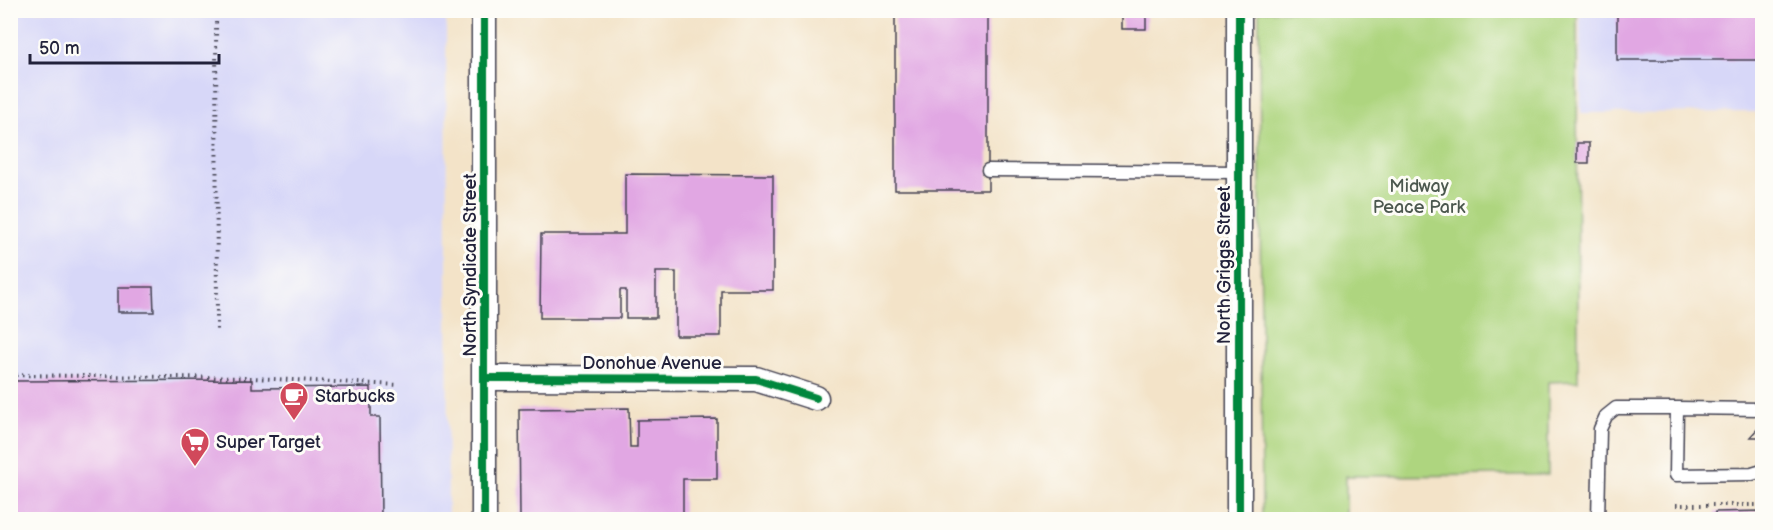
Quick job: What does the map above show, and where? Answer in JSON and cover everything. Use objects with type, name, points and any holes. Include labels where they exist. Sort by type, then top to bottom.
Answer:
[{"type":"street","name":"North Syndicate Street","points":[[484,10],[484,519]]},
{"type":"street","name":"North Griggs Street","points":[[1239,10],[1239,519]]},
{"type":"street","name":"Donohue Avenue","points":[[485,378],[756,379],[816,398]]},
{"type":"lane","points":[[988,170],[1240,172]]},
{"type":"lane","points":[[1598,519],[1600,429],[1606,417],[1616,408],[1762,409]]},
{"type":"lane","points":[[1677,408],[1677,475],[1752,474],[1762,471]]},
{"type":"path","points":[[216,10],[217,334]]},
{"type":"path","points":[[10,375],[252,378],[398,385]]},
{"type":"path","points":[[1677,505],[1762,505]]},
{"type":"shaded area","points":[[10,11],[446,11],[448,519],[11,519]]},
{"type":"shaded area","points":[[1580,11],[1762,11],[1762,112],[1581,113]]},
{"type":"green space","name":"Midway Peace Park","points":[[1259,11],[1577,11],[1578,381],[1548,382],[1548,475],[1346,476],[1346,515],[1350,516],[1350,519],[1262,519]]},
{"type":"building","points":[[988,10],[988,190],[895,190],[895,11]]},
{"type":"building","points":[[1122,10],[1146,10],[1146,29],[1122,29]]},
{"type":"building","points":[[1617,10],[1762,10],[1762,60],[1617,60]]},
{"type":"building","points":[[1577,143],[1589,143],[1589,163],[1577,163]]},
{"type":"building","points":[[625,174],[773,175],[773,290],[721,290],[721,336],[676,336],[676,272],[656,272],[656,318],[626,318],[626,290],[620,290],[620,318],[540,318],[541,234],[625,234]]},
{"type":"building","points":[[118,287],[153,287],[154,312],[118,312]]},
{"type":"building","name":"Super Target","points":[[252,380],[252,388],[371,387],[371,417],[380,417],[381,520],[10,520],[10,381]]},
{"type":"building","points":[[629,408],[630,447],[637,447],[637,420],[717,419],[717,479],[683,479],[683,520],[520,517],[519,409]]},
{"type":"building","points":[[1762,424],[1762,437],[1750,437]]},
{"type":"building","points":[[1762,511],[1762,520],[1715,520],[1715,512]]},
{"type":"cycle path","points":[[484,10],[484,520]]},
{"type":"cycle path","points":[[1239,10],[1239,520]]},
{"type":"cycle path","points":[[485,378],[756,379],[816,398]]},
{"type":"place","name":"Starbucks","points":[[294,422]]},
{"type":"place","name":"Super Target","points":[[195,468]]}]
